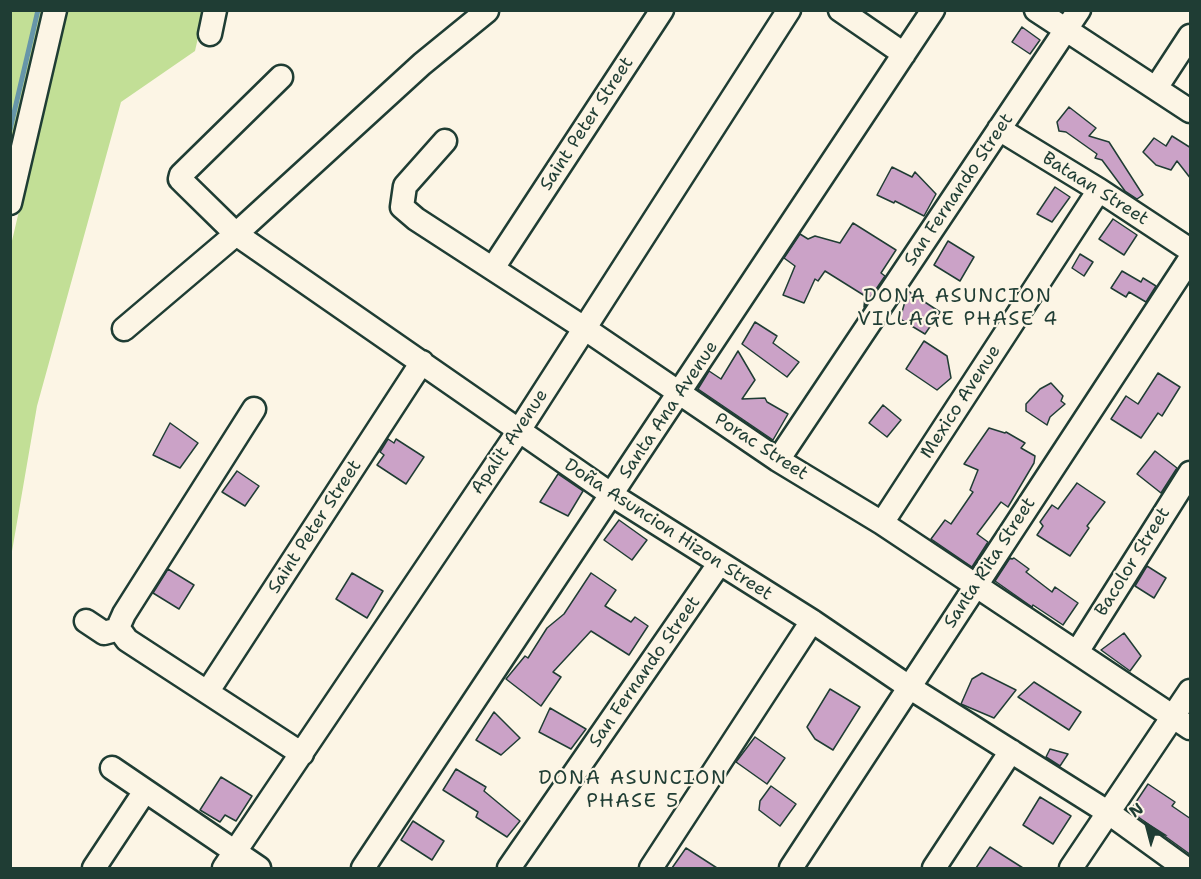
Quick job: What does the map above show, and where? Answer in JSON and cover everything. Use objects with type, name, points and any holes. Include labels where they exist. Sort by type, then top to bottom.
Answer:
[{"type":"street","points":[[10,203],[55,10]]},
{"type":"street","points":[[210,34],[215,10]]},
{"type":"street","name":"Saint Peter Street","points":[[493,268],[662,10]]},
{"type":"street","name":"Apalit Avenue","points":[[229,860],[518,432],[789,10]]},
{"type":"street","points":[[840,10],[904,54]]},
{"type":"street","name":"Santa Ana Avenue","points":[[363,868],[933,10]]},
{"type":"street","points":[[1036,10],[1191,111]]},
{"type":"street","name":"San Fernando Street","points":[[778,460],[1079,10]]},
{"type":"street","points":[[124,329],[236,234],[370,110],[487,11]]},
{"type":"street","points":[[1156,88],[1191,36]]},
{"type":"street","name":"Doña Asuncion Hizon Street","points":[[281,77],[180,175],[184,184],[236,234],[518,432],[612,495],[1109,813],[1185,868]]},
{"type":"street","name":"Bataan Street","points":[[999,129],[1100,190],[1191,250]]},
{"type":"street","name":"Porac Street","points":[[445,141],[405,186],[402,207],[416,219],[584,328],[778,460],[882,523],[1182,722]]},
{"type":"street","name":"Mexico Avenue","points":[[882,523],[1100,190]]},
{"type":"street","name":"Santa Rita Street","points":[[791,868],[1191,259]]},
{"type":"street","name":"Saint Peter Street","points":[[208,691],[422,363]]},
{"type":"street","points":[[254,409],[123,614],[119,629],[127,640],[302,754]]},
{"type":"street","name":"Bacolor Street","points":[[1077,652],[1191,473]]},
{"type":"street","name":"San Fernando Street","points":[[509,868],[719,564]]},
{"type":"street","points":[[86,621],[104,633],[119,629]]},
{"type":"street","points":[[651,868],[812,621]]},
{"type":"street","points":[[1071,868],[1109,813],[1182,722],[1191,691]]},
{"type":"street","points":[[934,868],[1011,751]]},
{"type":"street","points":[[112,768],[146,791],[229,860],[259,868]]},
{"type":"street","points":[[94,868],[146,791]]},
{"type":"green space","points":[[11,11],[43,11],[11,152]]},
{"type":"green space","points":[[66,11],[204,11],[195,51],[121,102],[37,406],[11,557],[11,245]]},
{"type":"building","points":[[1022,27],[1040,40],[1030,54],[1012,42]]},
{"type":"building","points":[[1069,107],[1096,128],[1089,136],[1109,142],[1143,195],[1137,199],[1125,191],[1102,160],[1095,158],[1097,154],[1066,132],[1059,131],[1057,122]]},
{"type":"building","points":[[1172,136],[1191,148],[1191,179],[1177,161],[1171,170],[1156,165],[1143,152],[1154,138],[1166,146]]},
{"type":"building","points":[[892,167],[912,177],[915,172],[936,194],[924,216],[895,201],[894,203],[877,195]]},
{"type":"building","points":[[1055,187],[1070,197],[1052,222],[1037,214]]},
{"type":"building","points":[[1113,219],[1137,235],[1124,255],[1099,239]]},
{"type":"building","points":[[853,223],[896,250],[881,273],[885,276],[864,307],[865,296],[825,271],[818,281],[815,279],[804,303],[783,295],[795,266],[784,258],[800,234],[808,239],[815,236],[840,243]]},
{"type":"building","points":[[948,241],[974,257],[960,281],[934,265]]},
{"type":"building","points":[[1080,254],[1093,262],[1084,276],[1072,268]]},
{"type":"building","points":[[1122,271],[1141,282],[1143,278],[1156,286],[1146,302],[1129,292],[1126,297],[1111,288]]},
{"type":"building","points":[[908,291],[940,312],[925,334],[900,319]]},
{"type":"building","points":[[755,322],[777,336],[773,343],[799,362],[787,377],[742,344]]},
{"type":"building","points":[[924,341],[947,356],[951,378],[937,390],[906,369]]},
{"type":"building","points":[[738,351],[755,380],[742,399],[765,398],[767,402],[788,414],[773,440],[698,389],[709,371],[721,379]]},
{"type":"building","points":[[1158,373],[1180,387],[1162,416],[1158,413],[1141,438],[1111,419],[1126,396],[1138,404]]},
{"type":"building","points":[[1051,383],[1063,396],[1061,401],[1065,404],[1050,417],[1047,425],[1026,411],[1026,404],[1040,389]]},
{"type":"building","points":[[883,405],[901,420],[887,437],[869,423]]},
{"type":"building","points":[[170,423],[198,443],[180,468],[153,455]]},
{"type":"building","points":[[989,428],[1006,432],[1025,443],[1021,448],[1035,456],[1034,463],[1008,507],[1001,502],[977,534],[988,542],[972,567],[931,539],[945,520],[951,524],[973,492],[970,490],[978,470],[964,464]]},
{"type":"building","points":[[388,439],[394,443],[396,439],[424,457],[406,484],[377,465],[384,455],[380,452]]},
{"type":"building","points":[[1155,451],[1177,468],[1161,493],[1137,474]]},
{"type":"building","points":[[237,471],[259,486],[245,506],[222,492]]},
{"type":"building","points":[[558,474],[583,491],[568,516],[540,502]]},
{"type":"building","points":[[1077,483],[1105,502],[1087,526],[1089,528],[1070,556],[1037,535],[1043,526],[1040,522],[1052,505],[1058,509]]},
{"type":"building","points":[[619,520],[647,540],[632,560],[604,540]]},
{"type":"building","points":[[1010,558],[1014,558],[1029,569],[1026,572],[1052,592],[1055,587],[1078,603],[1063,625],[995,581]]},
{"type":"building","points":[[1147,566],[1166,578],[1154,598],[1135,586]]},
{"type":"building","points":[[168,569],[194,585],[179,609],[153,593]]},
{"type":"building","points":[[352,573],[383,591],[367,618],[336,599]]},
{"type":"building","points":[[591,573],[616,590],[605,606],[631,622],[635,617],[648,626],[629,655],[591,631],[553,672],[561,677],[541,706],[506,679],[525,656],[528,658],[547,628],[564,614]]},
{"type":"building","points":[[1124,633],[1141,656],[1130,671],[1101,650]]},
{"type":"building","points":[[982,673],[1016,690],[994,718],[961,704],[972,679]]},
{"type":"building","points":[[1034,682],[1081,712],[1069,730],[1018,697]]},
{"type":"building","points":[[830,689],[860,707],[833,750],[815,739],[807,727]]},
{"type":"building","points":[[550,708],[586,729],[571,749],[539,732]]},
{"type":"building","points":[[494,712],[520,738],[501,755],[476,740]]},
{"type":"building","points":[[755,737],[785,758],[767,784],[736,762]]},
{"type":"building","points":[[1050,749],[1068,754],[1060,766],[1046,757]]},
{"type":"building","points":[[456,769],[486,787],[484,791],[520,821],[507,837],[476,817],[478,812],[443,790]]},
{"type":"building","points":[[221,777],[252,796],[236,821],[225,815],[220,822],[200,810]]},
{"type":"building","points":[[1148,784],[1175,802],[1172,806],[1191,819],[1191,855],[1130,811]]},
{"type":"building","points":[[771,786],[796,804],[780,826],[759,810],[760,801]]},
{"type":"building","points":[[1040,797],[1071,816],[1053,844],[1023,825]]},
{"type":"building","points":[[413,821],[444,841],[432,860],[401,840]]},
{"type":"building","points":[[990,847],[1023,868],[976,868]]},
{"type":"building","points":[[686,848],[717,868],[672,868]]},
{"type":"waterway","points":[[10,130],[38,10]]},
{"type":"district","name":"DONA ASUNCION VILLAGE PHASE 4","points":[[958,308]]},
{"type":"district","name":"DONA ASUNCION PHASE 5","points":[[633,790]]}]
